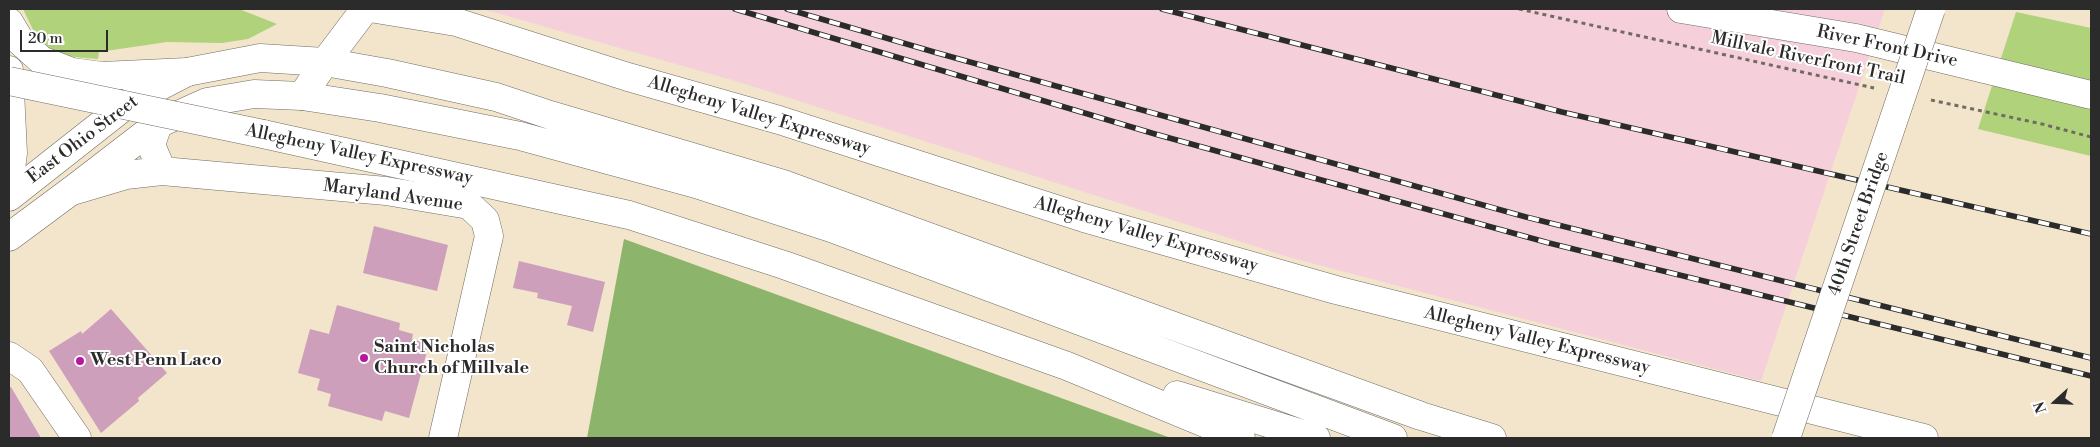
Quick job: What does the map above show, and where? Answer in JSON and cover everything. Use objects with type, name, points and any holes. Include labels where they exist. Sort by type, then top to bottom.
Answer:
[{"type":"main road","points":[[302,96],[365,9]]},
{"type":"main road","name":"Allegheny Valley Expressway","points":[[376,9],[456,22],[628,77],[779,120],[1084,218],[1336,290],[1924,438]]},
{"type":"main road","points":[[410,9],[456,22]]},
{"type":"main road","name":"River Front Drive","points":[[1681,9],[1856,38],[2091,95]]},
{"type":"main road","name":"40th Street Bridge","points":[[1786,438],[1932,9]]},
{"type":"main road","points":[[9,22],[21,42],[41,60],[72,72],[102,76],[186,72],[260,58],[325,62],[387,73],[496,97],[550,115],[783,184],[1412,412],[1492,438]]},
{"type":"main road","points":[[9,70],[13,153],[9,185]]},
{"type":"main road","name":"East Ohio Street","points":[[9,197],[131,100],[186,72]]},
{"type":"main road","name":"Allegheny Valley Expressway","points":[[9,81],[263,134],[629,215],[784,265],[1066,366],[1242,438]]},
{"type":"main road","name":"East Ohio Street","points":[[9,237],[158,124],[207,102],[254,94],[302,96],[380,108],[520,136],[696,184],[831,228],[1393,438]]},
{"type":"main road","points":[[158,124],[151,145],[162,171]]},
{"type":"main road","name":"Maryland Avenue","points":[[71,191],[126,175],[162,171],[386,192],[469,205],[485,220],[489,236],[444,437]]},
{"type":"main road","points":[[9,356],[30,370],[77,438]]},
{"type":"main road","points":[[1066,366],[1188,398],[1316,438]]},
{"type":"path","name":"Millvale Riverfront Trail","points":[[1519,9],[1874,88]]},
{"type":"path","points":[[1930,100],[2042,124],[2091,137]]},
{"type":"shaded area","points":[[483,9],[1885,9],[1761,381],[1292,258],[739,82]]},
{"type":"green space","points":[[23,9],[239,9],[277,24],[248,39],[222,43],[167,42],[99,52],[98,59],[56,53],[37,38]]},
{"type":"green space","points":[[2016,12],[2091,28],[2091,156],[1978,129]]},
{"type":"green space","points":[[624,239],[1171,438],[587,438]]},
{"type":"building","points":[[374,226],[448,245],[437,291],[363,273]]},
{"type":"building","points":[[519,261],[605,282],[593,332],[567,325],[572,306],[537,298],[538,293],[513,288]]},
{"type":"building","name":"Saint Nicholas Church of Millvale","points":[[337,305],[400,323],[399,330],[413,334],[412,339],[429,344],[409,418],[385,411],[382,421],[328,406],[331,394],[317,390],[320,379],[298,373],[310,329],[329,334]]},
{"type":"building","points":[[111,309],[167,373],[138,398],[139,401],[101,433],[49,351],[81,331],[82,334]]},
{"type":"building","points":[[9,387],[11,387],[41,438],[9,438]]},
{"type":"railway","points":[[735,9],[1155,134],[1549,243],[2091,376]]},
{"type":"railway","points":[[787,9],[934,52],[1526,217],[2091,358]]},
{"type":"railway","points":[[1162,9],[1562,112],[2091,234]]},
{"type":"place","name":"Saint Nicholas Church of Millvale","points":[[364,358]]},
{"type":"place","name":"West Penn Laco","points":[[80,361]]}]
